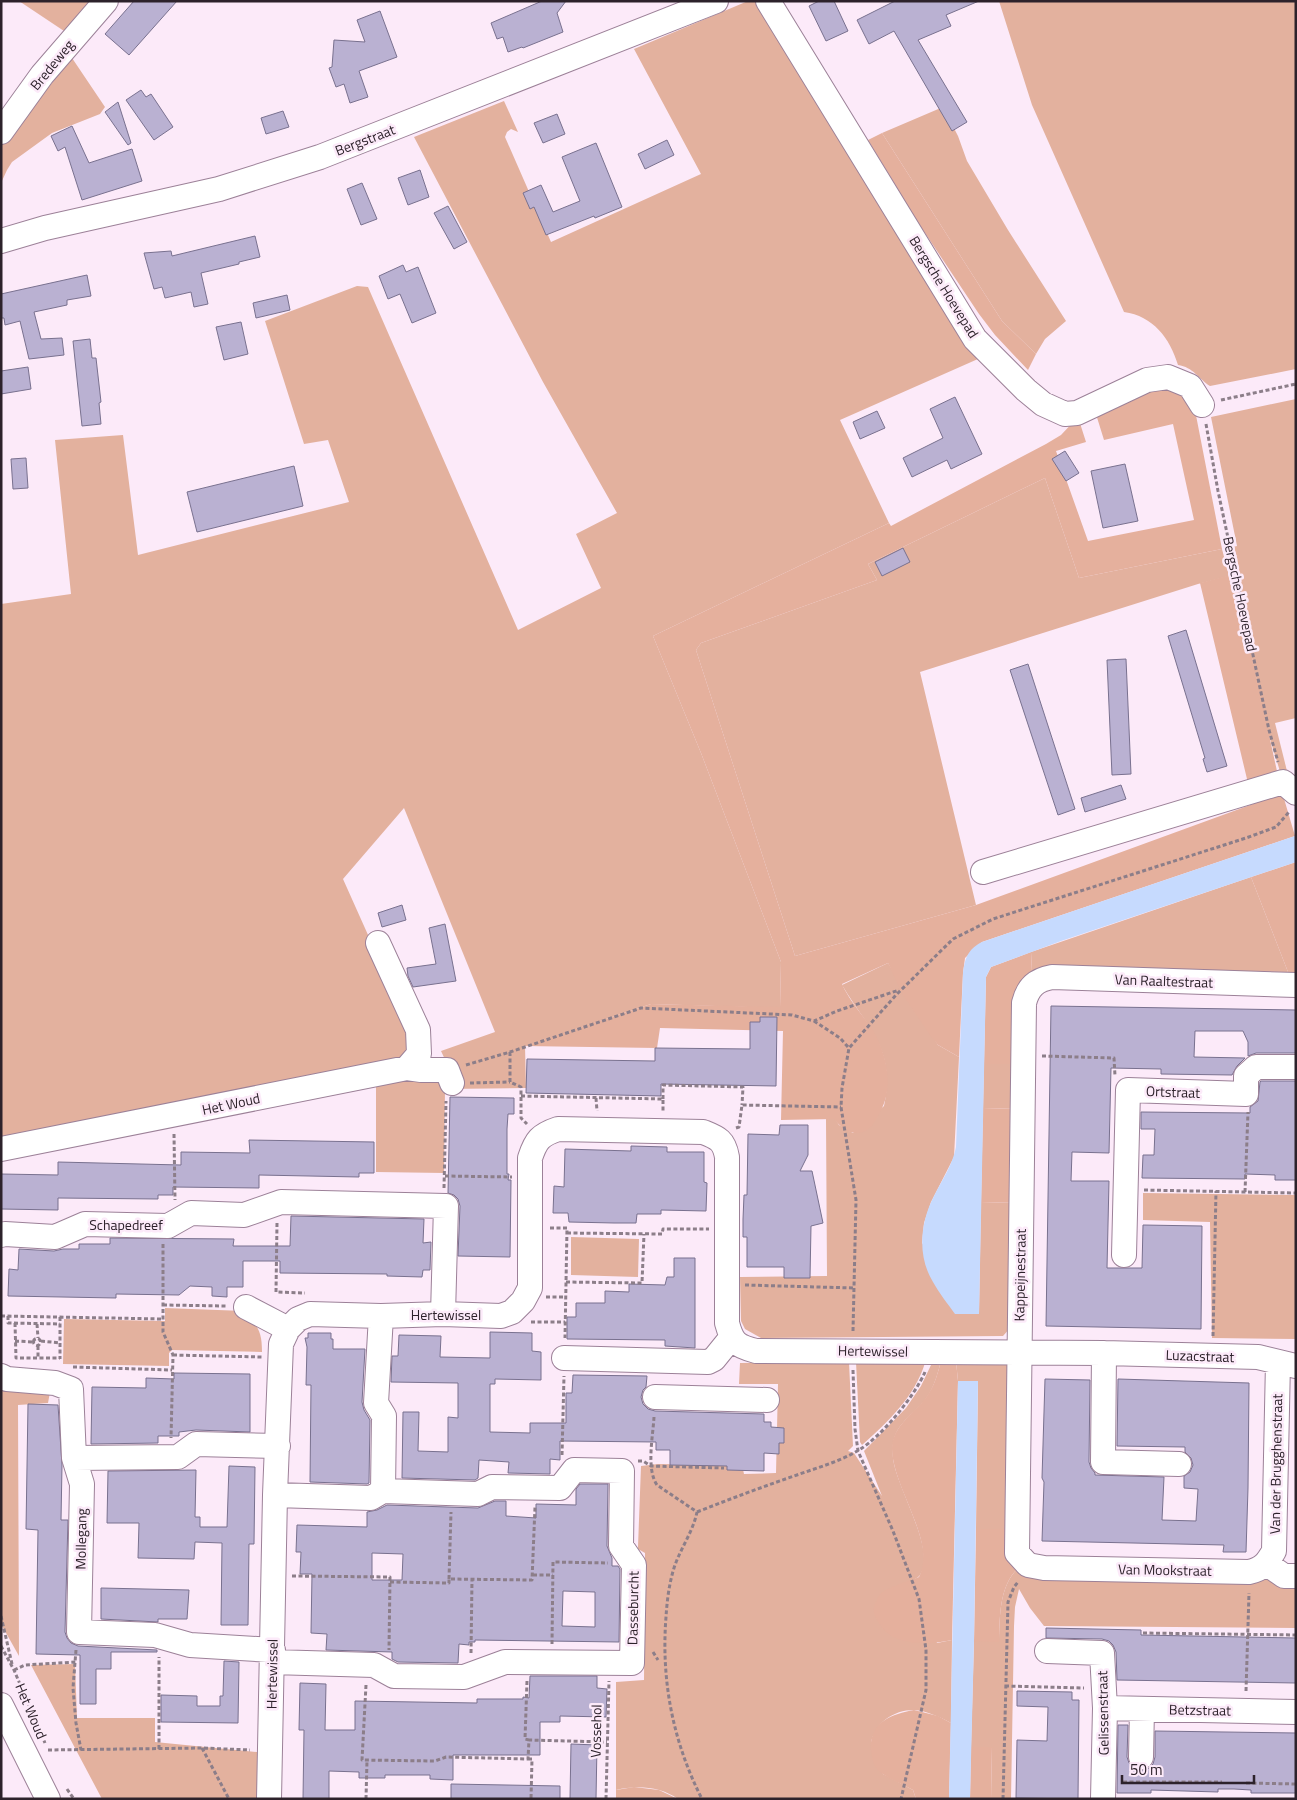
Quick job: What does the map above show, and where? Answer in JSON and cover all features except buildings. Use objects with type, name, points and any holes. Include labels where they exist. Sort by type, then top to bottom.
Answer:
[{"type":"street","name":"Bredeweg","points":[[1,132],[42,75],[106,1]]},
{"type":"street","name":"Bergstraat","points":[[1,240],[44,228],[218,189],[320,157],[716,1]]},
{"type":"street","name":"Bergsche Hoevepad","points":[[768,1],[975,340],[1026,390],[1043,404],[1065,414],[1071,414],[1147,380],[1168,377],[1190,386],[1202,404]]},
{"type":"street","points":[[983,872],[1291,794]]},
{"type":"street","points":[[378,943],[418,1030],[419,1054],[407,1068]]},
{"type":"street","name":"Van Raaltestraat","points":[[1034,984],[1041,979],[1052,977],[1296,985]]},
{"type":"street","name":"Kappeijnestraat","points":[[1028,1565],[1017,1553],[1019,1353],[1024,1003],[1027,992],[1034,984]]},
{"type":"street","points":[[1246,1094],[1246,1076],[1256,1067],[1296,1067]]},
{"type":"street","name":"Het Woud","points":[[1,1149],[407,1068],[450,1077]]},
{"type":"street","name":"Ortstraat","points":[[1124,1255],[1128,1090],[1246,1094]]},
{"type":"street","points":[[512,1312],[523,1302],[530,1288],[530,1158],[534,1144],[545,1134],[558,1129],[703,1132],[716,1137],[725,1146],[727,1157],[727,1323],[731,1338],[714,1359],[708,1362],[564,1358]]},
{"type":"street","name":"Schapedreef","points":[[1,1235],[55,1237],[85,1224],[174,1221],[191,1213],[244,1215],[277,1203],[444,1206]]},
{"type":"street","points":[[443,1314],[446,1206],[444,1206]]},
{"type":"street","points":[[246,1307],[288,1329]]},
{"type":"street","name":"Hertewissel","points":[[269,1799],[280,1357],[281,1344],[288,1329],[298,1319],[310,1314],[501,1316],[512,1312]]},
{"type":"street","points":[[381,1316],[376,1403],[384,1416],[383,1491]]},
{"type":"street","name":"Hertewissel","points":[[731,1338],[742,1348],[756,1351],[852,1350],[1019,1353]]},
{"type":"street","points":[[1104,1352],[1103,1462],[1179,1464]]},
{"type":"street","name":"Luzacstraat","points":[[1019,1353],[1104,1352],[1213,1356],[1258,1358],[1287,1364]]},
{"type":"street","points":[[712,1398],[714,1359]]},
{"type":"street","name":"Van der Brugghenstraat","points":[[1258,1568],[1274,1551],[1287,1364]]},
{"type":"street","points":[[1,1376],[7,1379],[60,1376],[71,1389],[74,1458],[178,1457],[196,1444],[278,1446]]},
{"type":"street","points":[[655,1397],[767,1400]]},
{"type":"street","name":"Mollegang","points":[[74,1458],[82,1484],[79,1632]]},
{"type":"street","points":[[276,1495],[372,1498],[383,1491],[478,1494],[492,1487],[560,1488],[574,1470],[622,1471]]},
{"type":"street","name":"Dasseburcht","points":[[272,1656],[378,1669],[394,1676],[464,1677],[505,1662],[632,1663],[634,1565],[621,1546],[622,1471]]},
{"type":"street","name":"Van Mookstraat","points":[[1028,1565],[1044,1568],[1258,1568],[1284,1576],[1296,1576]]},
{"type":"street","points":[[79,1632],[160,1637],[190,1646],[272,1656]]},
{"type":"street","name":"Gelissenstraat","points":[[1046,1651],[1102,1653],[1104,1698],[1103,1790]]},
{"type":"street","name":"Betzstraat","points":[[1104,1698],[1142,1708],[1296,1712]]},
{"type":"street","name":"Het Woud","points":[[1,1705],[10,1744],[48,1799]]},
{"type":"street","points":[[1141,1757],[1142,1708]]},
{"type":"path","points":[[1202,404],[1296,384]]},
{"type":"path","name":"Bergsche Hoevepad","points":[[1202,404],[1218,491],[1269,730],[1291,794]]},
{"type":"path","points":[[901,1799],[926,1690],[926,1650],[919,1599],[858,1450],[855,1429],[852,1350],[856,1200],[840,1107],[849,1048],[902,989],[954,939],[993,919],[1276,827],[1291,794]]},
{"type":"path","points":[[814,1021],[902,989]]},
{"type":"path","points":[[444,1206],[447,1084],[450,1077],[510,1052],[641,1008],[792,1015],[814,1021],[840,1038],[849,1048]]},
{"type":"path","points":[[510,1052],[510,1082]]},
{"type":"path","points":[[1023,1055],[1114,1058],[1115,1078],[1128,1090]]},
{"type":"path","points":[[450,1077],[510,1082],[521,1087],[521,1118],[541,1138]]},
{"type":"path","points":[[662,1131],[663,1085],[743,1087],[740,1127],[716,1137]]},
{"type":"path","points":[[1245,1192],[1248,1106],[1246,1094]]},
{"type":"path","points":[[521,1096],[663,1099]]},
{"type":"path","points":[[742,1105],[840,1107]]},
{"type":"path","points":[[170,1457],[172,1355],[163,1332],[163,1305],[175,1207],[174,1116]]},
{"type":"path","points":[[444,1176],[530,1178]]},
{"type":"path","points":[[1126,1190],[1296,1193]]},
{"type":"path","points":[[1213,1356],[1216,1191]]},
{"type":"path","points":[[277,1203],[276,1292],[305,1293]]},
{"type":"path","points":[[530,1227],[567,1228],[562,1456],[574,1470]]},
{"type":"path","points":[[567,1233],[662,1234],[663,1228],[727,1229]]},
{"type":"path","points":[[566,1282],[642,1283],[644,1234]]},
{"type":"path","points":[[727,1285],[855,1288]]},
{"type":"path","points":[[163,1305],[246,1307]]},
{"type":"path","points":[[512,1312],[518,1322],[565,1322]]},
{"type":"path","points":[[1,1316],[163,1319]]},
{"type":"path","points":[[8,1316],[8,1323],[60,1324]]},
{"type":"path","points":[[60,1317],[60,1376],[172,1370]]},
{"type":"path","points":[[15,1323],[16,1358],[60,1358]]},
{"type":"path","points":[[37,1324],[40,1340],[38,1358]]},
{"type":"path","points":[[15,1341],[34,1342],[40,1340],[60,1342]]},
{"type":"path","points":[[34,1342],[38,1346]]},
{"type":"path","points":[[697,1512],[833,1462],[868,1444],[907,1402],[920,1383],[927,1368],[930,1352]]},
{"type":"path","points":[[172,1355],[280,1357]]},
{"type":"path","points":[[622,1471],[633,1460],[643,1461],[651,1466],[724,1468]]},
{"type":"path","points":[[651,1466],[653,1479],[657,1485],[697,1512]]},
{"type":"path","points":[[449,1579],[532,1580],[536,1488]]},
{"type":"path","points":[[390,1582],[449,1583],[452,1493]]},
{"type":"path","points":[[697,1512],[695,1522],[674,1568],[668,1595],[664,1640],[666,1682],[673,1720],[683,1759],[702,1799]]},
{"type":"path","points":[[552,1663],[553,1562],[620,1563],[628,1556]]},
{"type":"path","points":[[1003,1799],[1008,1602],[1014,1587],[1023,1576],[1028,1565]]},
{"type":"path","points":[[1246,1711],[1248,1634],[1258,1568]]},
{"type":"path","points":[[533,1575],[553,1575]]},
{"type":"path","points":[[274,1576],[390,1577],[378,1669],[362,1760],[435,1761],[446,1757],[532,1759],[531,1799]]},
{"type":"path","points":[[471,1674],[472,1579]]},
{"type":"path","points":[[1,1616],[14,1670],[25,1665],[76,1662]]},
{"type":"path","points":[[79,1632],[73,1688],[76,1723],[81,1750],[202,1748],[270,1751]]},
{"type":"path","points":[[1143,1633],[1296,1635]]},
{"type":"path","points":[[159,1749],[160,1637]]},
{"type":"path","name":"Het Woud","points":[[1,1646],[14,1670],[48,1750],[81,1750]]},
{"type":"path","points":[[528,1662],[525,1739],[607,1742]]},
{"type":"path","name":"Vossehol","points":[[606,1799],[609,1663]]},
{"type":"path","points":[[1005,1686],[1104,1698]]},
{"type":"path","points":[[528,1759],[529,1740]]},
{"type":"path","points":[[202,1748],[229,1799]]},
{"type":"path","points":[[366,1799],[367,1760]]},
{"type":"path","points":[[1103,1790],[1222,1782]]},
{"type":"path","points":[[1246,1783],[1296,1784]]},
{"type":"shaded area","points":[[19,1],[94,1],[67,33]]},
{"type":"shaded area","points":[[748,1],[761,1],[987,355],[840,420],[889,523],[653,636],[701,753],[781,962],[780,1008],[651,1004],[525,1046],[526,1088],[445,1089],[444,1173],[376,1172],[376,1086],[450,1070],[441,1051],[495,1032],[404,808],[343,879],[411,1031],[404,1056],[1,1143],[1,604],[71,594],[55,440],[123,435],[138,555],[349,502],[328,440],[304,444],[265,321],[357,286],[368,287],[518,630],[601,588],[576,534],[617,513],[543,382],[414,137],[504,101],[518,132],[511,129],[505,137],[551,242],[701,174],[634,49]]},
{"type":"shaded area","points":[[999,1],[1296,1],[1296,369],[1210,386],[1188,368],[1178,365],[1165,337],[1152,323],[1134,314],[1124,312],[1032,105]]},
{"type":"shaded area","points":[[72,58],[105,107],[100,114],[52,133],[12,162],[1,183],[1,146]]},
{"type":"shaded area","points":[[943,107],[958,136],[967,161],[1066,321],[1045,339],[1036,354],[1002,321],[882,133]]},
{"type":"shaded area","points":[[882,133],[1002,321],[1036,354],[1028,370],[995,335],[979,314],[919,224],[868,140]]},
{"type":"shaded area","points":[[1167,388],[1178,390],[1194,405],[1222,549],[1079,578],[1045,478],[868,564],[877,580],[701,643],[696,650],[795,956],[976,905],[1253,804],[1200,583],[1234,574],[1280,785],[1295,836],[982,942],[965,958],[959,1057],[938,1045],[930,1035],[903,995],[888,963],[842,984],[879,1041],[887,1072],[887,1093],[884,1103],[874,1122],[863,1132],[852,1132],[845,1129],[834,1119],[781,1120],[783,1031],[660,1028],[657,1048],[524,1046],[651,1004],[780,1007],[781,962],[701,753],[653,636],[889,523],[891,526],[1046,444],[1061,435],[1078,417],[1086,442],[1056,451],[1088,541],[1194,520],[1173,424],[1104,440],[1095,411],[1152,389]]},
{"type":"shaded area","points":[[1296,399],[1296,718],[1275,723],[1288,775],[1286,791],[1267,729],[1229,548],[1237,546],[1211,417]]},
{"type":"shaded area","points":[[1045,478],[1079,578],[1222,549],[1229,576],[1198,584],[920,672],[976,905],[795,956],[696,650],[701,643],[877,580],[868,564]]},
{"type":"shaded area","points":[[1296,862],[1296,972],[1288,972],[1251,877]]},
{"type":"shaded area","points":[[1251,877],[1288,972],[1041,968],[1032,972],[1031,952]]},
{"type":"shaded area","points":[[1031,952],[1032,972],[1028,976],[1019,1064],[984,1064],[986,977],[991,967]]},
{"type":"shaded area","points":[[888,963],[938,1045],[959,1057],[954,1157],[931,1202],[924,1223],[922,1243],[979,1314],[981,1203],[1017,1202],[1011,1327],[1003,1336],[761,1338],[745,1329],[741,1321],[740,1277],[827,1276],[826,1119],[835,1119],[839,1125],[853,1133],[884,1106],[887,1086],[883,1054],[877,1040],[842,985]]},
{"type":"shaded area","points":[[984,1064],[1019,1064],[1019,1109],[983,1108]]},
{"type":"shaded area","points":[[983,1108],[1019,1109],[1017,1202],[981,1203]]},
{"type":"shaded area","points":[[1143,1193],[1296,1195],[1296,1339],[1212,1338],[1210,1222],[1143,1220]]},
{"type":"shaded area","points":[[571,1237],[639,1239],[638,1277],[571,1275]]},
{"type":"shaded area","points":[[165,1308],[244,1311],[258,1330],[262,1352],[172,1350],[169,1353],[169,1366],[63,1364],[64,1319],[165,1321]]},
{"type":"shaded area","points":[[941,1361],[935,1382],[929,1394],[898,1429],[893,1446],[893,1458],[920,1535],[923,1551],[924,1564],[920,1575],[911,1581],[937,1643],[952,1640],[951,1723],[919,1711],[899,1712],[886,1719],[876,1729],[871,1743],[883,1774],[913,1790],[916,1799],[678,1799],[656,1789],[632,1787],[616,1790],[616,1682],[644,1680],[645,1553],[638,1549],[641,1466],[658,1464],[742,1465],[744,1474],[776,1473],[778,1384],[739,1384],[740,1363],[849,1362],[853,1446],[848,1451],[854,1453],[882,1496],[864,1451],[906,1408],[921,1386],[931,1365]]},
{"type":"shaded area","points":[[941,1361],[956,1361],[958,1381],[952,1640],[922,1643],[902,1640],[885,1631],[876,1618],[874,1608],[878,1597],[883,1592],[891,1587],[919,1577],[923,1563],[923,1548],[919,1532],[899,1481],[892,1449],[896,1433],[931,1389]]},
{"type":"shaded area","points":[[956,1361],[1015,1361],[1012,1529],[976,1529],[978,1381],[958,1381]]},
{"type":"shaded area","points":[[856,1362],[925,1363],[915,1386],[900,1408],[862,1445],[860,1442]]},
{"type":"shaded area","points":[[1,1383],[50,1392],[48,1403],[18,1405],[19,1656],[1,1624]]},
{"type":"shaded area","points":[[976,1529],[1012,1529],[1019,1567],[1012,1575],[1004,1592],[1000,1611],[999,1642],[974,1641]]},
{"type":"shaded area","points":[[1019,1567],[1040,1574],[1296,1580],[1296,1628],[1044,1626],[1030,1608],[1019,1589],[1015,1607],[1014,1626],[1011,1799],[991,1799],[992,1747],[971,1747],[974,1641],[999,1641],[1000,1611],[1004,1592],[1012,1575]]},
{"type":"shaded area","points":[[75,1664],[77,1718],[155,1718],[155,1742],[267,1753],[266,1799],[102,1799],[31,1665]]},
{"type":"shaded area","points":[[914,1710],[938,1716],[951,1723],[949,1799],[916,1799],[913,1790],[883,1774],[874,1764],[871,1741],[878,1727],[890,1717]]},
{"type":"shaded area","points":[[971,1747],[992,1747],[991,1799],[970,1799]]},
{"type":"shaded area","points":[[634,1787],[659,1790],[678,1799],[616,1799],[616,1790]]},
{"type":"water","points":[[1295,836],[1296,862],[1061,941],[991,967],[986,977],[979,1314],[955,1314],[928,1272],[924,1261],[922,1239],[929,1206],[950,1166],[956,1147],[963,973],[966,958],[970,951],[982,942]]},
{"type":"water","points":[[958,1381],[978,1381],[970,1799],[949,1799]]}]
